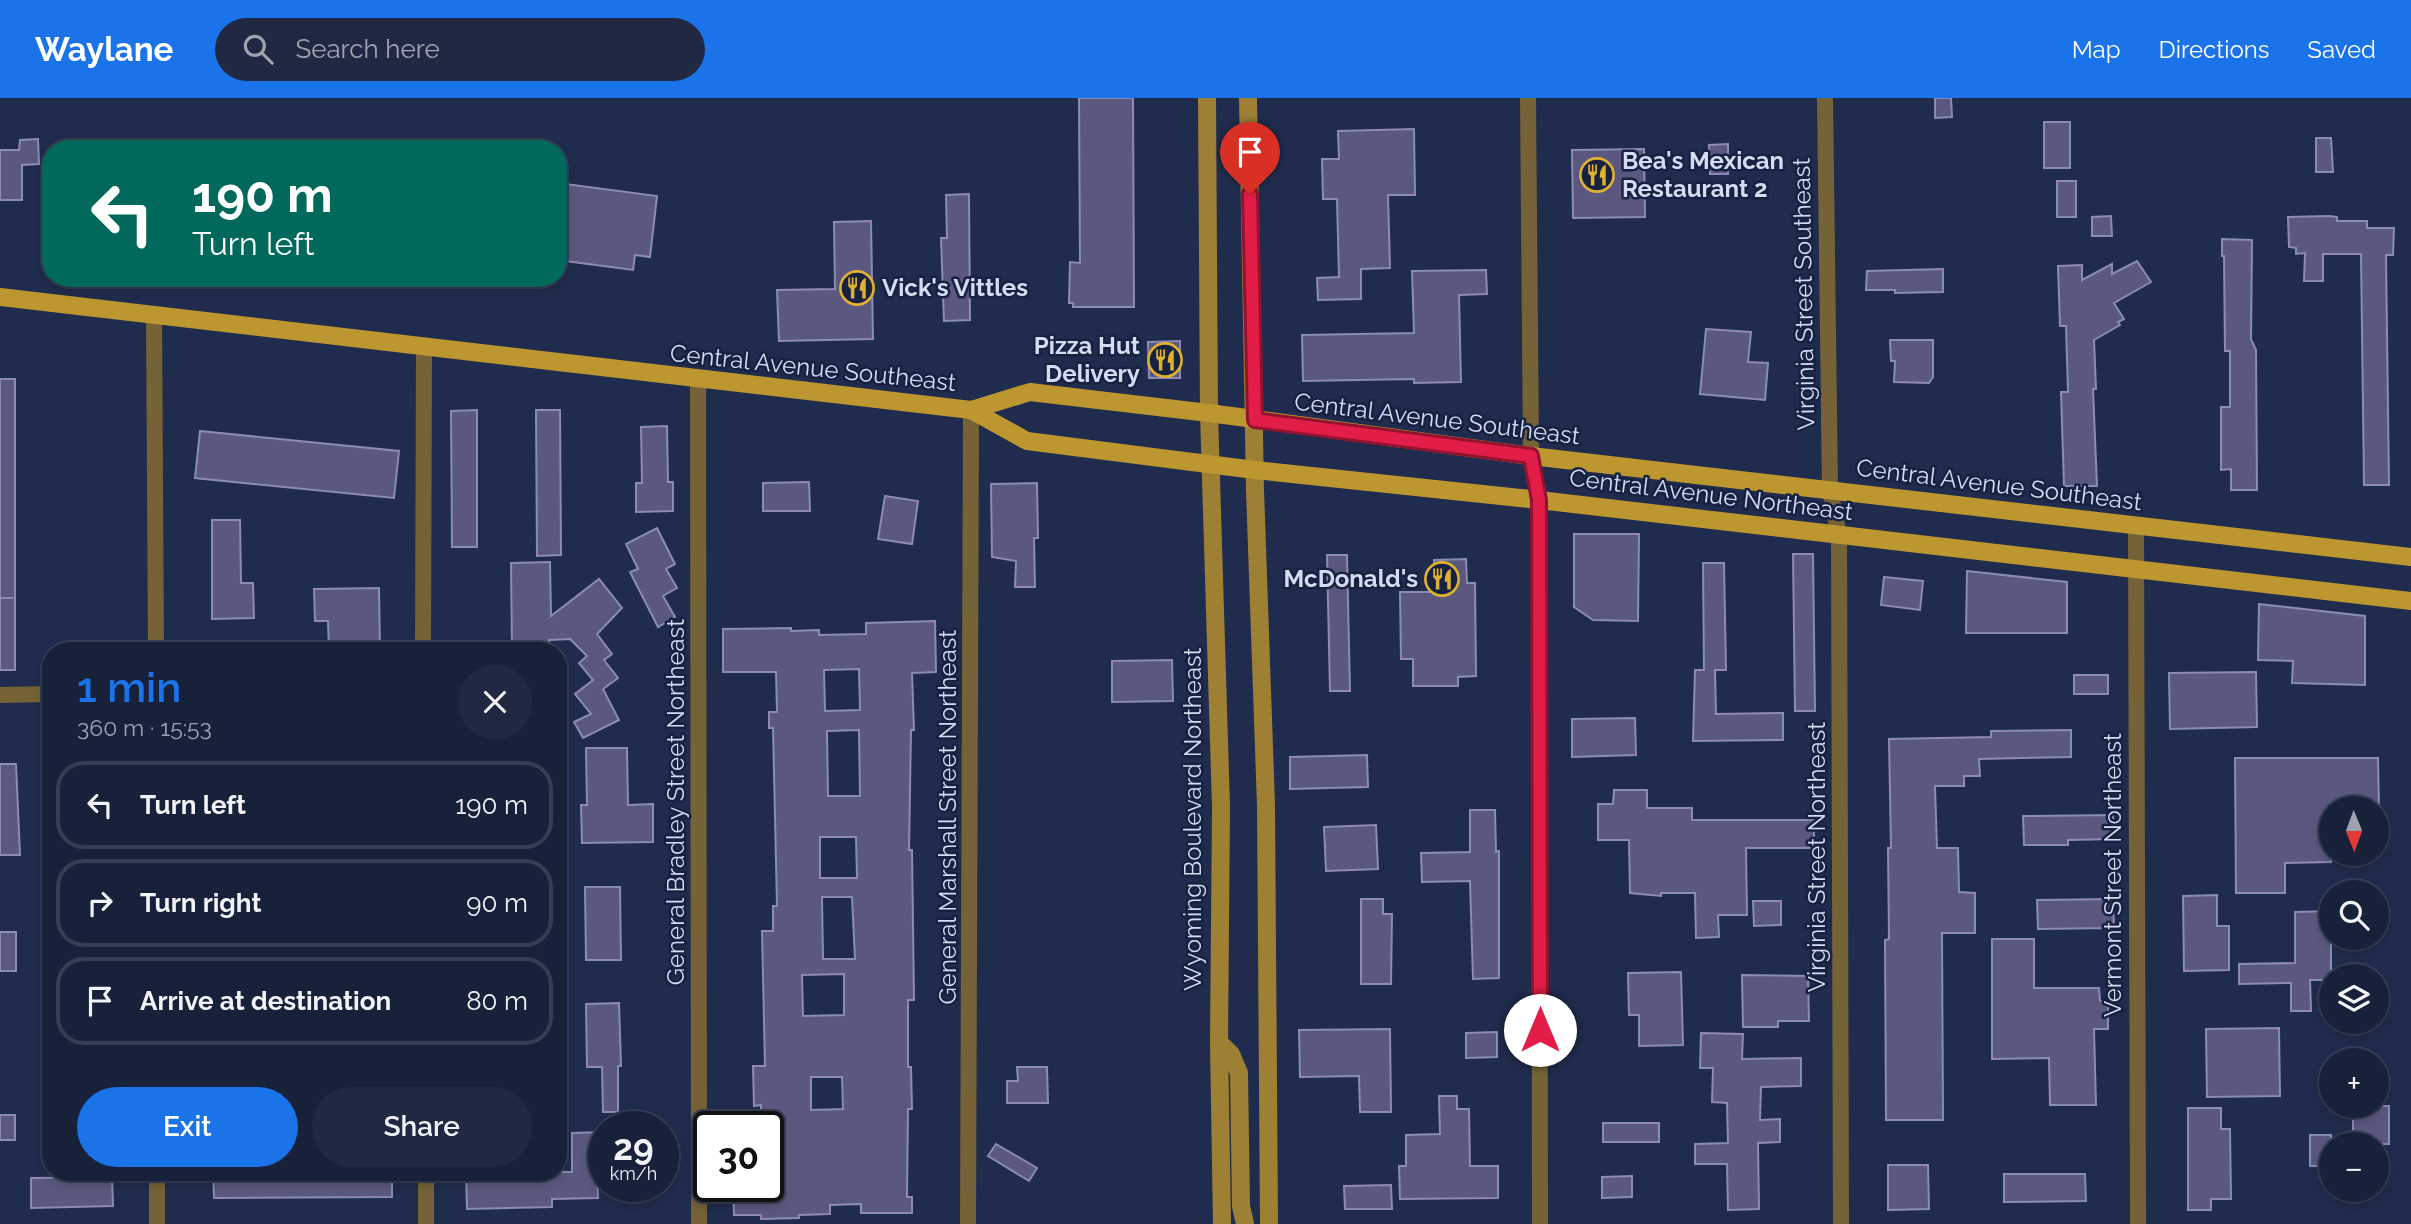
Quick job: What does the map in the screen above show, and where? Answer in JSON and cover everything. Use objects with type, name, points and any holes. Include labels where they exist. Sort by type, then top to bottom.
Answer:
[{"type":"main road","name":"Wyoming Boulevard Northeast","points":[[1208,98],[1209,413],[1221,807],[1219,1042],[1222,1224]]},
{"type":"main road","points":[[1248,98],[1265,805],[1269,1224]]},
{"type":"main road","name":"Central Avenue Southeast","points":[[0,298],[971,410],[1030,392],[1531,456],[2411,557]]},
{"type":"main road","name":"Central Avenue Northeast","points":[[971,410],[1027,441],[1255,470],[1539,500],[2411,601]]},
{"type":"main road","points":[[1219,1042],[1231,1054],[1239,1073],[1241,1206],[1245,1224]]},
{"type":"street","points":[[1528,98],[1531,456],[1539,500],[1541,1224]]},
{"type":"street","name":"Virginia Street Southeast","points":[[1825,98],[1830,490]]},
{"type":"street","points":[[154,315],[156,642]]},
{"type":"street","points":[[423,642],[424,346]]},
{"type":"street","name":"General Bradley Street Northeast","points":[[698,380],[699,1224]]},
{"type":"street","name":"General Marshall Street Northeast","points":[[968,1224],[971,410]]},
{"type":"street","name":"Virginia Street Northeast","points":[[1830,490],[1839,535],[1841,1224]]},
{"type":"street","name":"Vermont Street Northeast","points":[[2136,526],[2138,1224]]},
{"type":"street","points":[[0,695],[42,694]]},
{"type":"street","points":[[157,1181],[157,1224]]},
{"type":"street","points":[[426,1181],[426,1224]]},
{"type":"building","points":[[1079,98],[1133,98],[1134,307],[1073,307],[1073,303],[1069,303],[1070,262],[1080,263]]},
{"type":"building","points":[[1935,98],[1951,98],[1952,117],[1935,118]]},
{"type":"building","points":[[2044,122],[2070,122],[2070,168],[2044,168]]},
{"type":"building","points":[[1414,129],[1415,195],[1388,195],[1390,268],[1361,269],[1361,299],[1318,300],[1317,278],[1339,277],[1337,199],[1323,199],[1322,159],[1339,159],[1338,131]]},
{"type":"building","points":[[2316,138],[2331,138],[2333,172],[2316,172]]},
{"type":"building","points":[[38,139],[39,164],[22,165],[22,200],[0,200],[0,150],[19,150],[20,140]]},
{"type":"building","points":[[1728,144],[1728,174],[1710,174],[1709,145]]},
{"type":"building","points":[[1644,149],[1645,217],[1573,218],[1572,150]]},
{"type":"building","points":[[2057,181],[2076,181],[2076,217],[2057,217]]},
{"type":"building","points":[[567,184],[657,196],[650,257],[635,255],[633,270],[567,261]]},
{"type":"building","points":[[969,194],[970,320],[944,321],[941,238],[947,238],[946,195]]},
{"type":"building","points":[[2111,216],[2112,236],[2092,236],[2092,217]]},
{"type":"building","points":[[2288,217],[2337,217],[2337,221],[2367,221],[2367,228],[2394,228],[2393,255],[2386,255],[2389,485],[2364,485],[2361,254],[2323,254],[2323,281],[2304,281],[2305,253],[2296,254],[2296,248],[2289,247]]},
{"type":"building","points":[[871,221],[873,339],[779,341],[777,290],[835,289],[834,222]]},
{"type":"building","points":[[2222,239],[2252,240],[2251,339],[2256,350],[2257,490],[2231,490],[2231,469],[2221,470],[2221,407],[2230,407],[2230,351],[2225,351]]},
{"type":"building","points":[[2137,261],[2151,282],[2114,303],[2124,319],[2118,322],[2120,325],[2094,340],[2097,486],[2064,486],[2061,392],[2068,392],[2066,326],[2060,326],[2058,266],[2082,265],[2082,280],[2112,264],[2112,274]]},
{"type":"building","points":[[1943,269],[1943,292],[1895,293],[1895,290],[1866,290],[1867,271]]},
{"type":"building","points":[[1486,270],[1487,294],[1459,295],[1461,382],[1414,383],[1414,379],[1303,381],[1302,335],[1414,333],[1412,271]]},
{"type":"building","points":[[1706,329],[1751,332],[1748,362],[1768,363],[1765,400],[1700,394]]},
{"type":"building","points":[[1890,340],[1933,340],[1933,377],[1929,383],[1894,382],[1895,361],[1891,361]]},
{"type":"building","name":"Pizza Hut Delivery","points":[[1180,341],[1180,378],[1149,378],[1148,342]]},
{"type":"building","points":[[0,379],[15,379],[15,670],[0,670]]},
{"type":"building","points":[[477,410],[477,547],[452,547],[451,411]]},
{"type":"building","points":[[536,410],[560,410],[561,555],[537,556]]},
{"type":"building","points":[[667,426],[668,482],[673,482],[673,511],[636,512],[636,483],[642,483],[641,427]]},
{"type":"building","points":[[200,431],[399,451],[394,498],[195,478]]},
{"type":"building","points":[[809,482],[810,511],[763,511],[763,483]]},
{"type":"building","points":[[1037,483],[1035,587],[1015,587],[1016,561],[992,557],[991,484]]},
{"type":"building","points":[[885,496],[918,501],[912,544],[878,539]]},
{"type":"building","points":[[212,520],[240,520],[241,583],[253,583],[254,618],[212,619]]},
{"type":"building","points":[[657,528],[675,564],[666,569],[677,588],[663,596],[675,617],[658,627],[630,572],[638,569],[626,544]]},
{"type":"building","points":[[1574,534],[1639,534],[1638,621],[1593,620],[1574,607]]},
{"type":"building","points":[[1793,554],[1813,554],[1815,711],[1795,711]]},
{"type":"building","points":[[1327,555],[1347,555],[1350,691],[1330,691]]},
{"type":"building","points":[[1466,559],[1467,583],[1475,583],[1476,676],[1458,677],[1458,686],[1413,686],[1413,659],[1401,659],[1400,592],[1434,592],[1434,560]]},
{"type":"building","points":[[550,562],[551,616],[599,579],[622,608],[597,634],[612,654],[604,660],[618,678],[603,689],[619,720],[583,738],[574,722],[591,714],[575,694],[593,680],[579,663],[587,656],[570,639],[512,642],[511,563]]},
{"type":"building","points":[[1703,563],[1724,563],[1726,670],[1715,670],[1716,714],[1783,713],[1783,740],[1693,741],[1695,670],[1704,670]]},
{"type":"building","points":[[1967,571],[2067,582],[2067,633],[1966,633]]},
{"type":"building","points":[[1884,577],[1923,581],[1920,610],[1881,605]]},
{"type":"building","points":[[379,588],[380,642],[329,642],[328,621],[315,621],[314,589]]},
{"type":"building","points":[[2259,604],[2365,616],[2365,685],[2292,683],[2293,661],[2258,660]]},
{"type":"building","points":[[935,621],[936,672],[912,673],[914,730],[911,730],[909,850],[912,850],[914,1000],[908,1000],[908,1067],[911,1067],[912,1109],[908,1109],[907,1197],[912,1197],[912,1213],[861,1213],[861,1204],[830,1205],[830,1214],[799,1215],[799,1218],[761,1219],[761,1215],[734,1215],[734,1202],[784,1202],[784,1111],[761,1111],[761,1105],[754,1106],[753,1066],[765,1066],[762,931],[773,931],[773,906],[777,906],[773,728],[769,728],[769,712],[777,712],[776,672],[723,672],[723,629],[791,628],[791,631],[819,630],[819,635],[866,634],[866,623]],"holes":[[[859,669],[860,710],[825,711],[824,670]],[[859,730],[860,796],[828,796],[827,731]],[[820,837],[856,837],[857,878],[820,878]],[[822,897],[852,897],[855,959],[823,959]],[[844,974],[844,1015],[803,1016],[802,975]],[[811,1077],[842,1077],[843,1109],[811,1110]]]},
{"type":"building","points":[[1172,660],[1173,701],[1112,702],[1112,661]]},
{"type":"building","points":[[2256,672],[2257,727],[2170,729],[2169,673]]},
{"type":"building","points":[[2074,675],[2108,675],[2108,694],[2074,694]]},
{"type":"building","points":[[1635,718],[1636,755],[1572,757],[1572,719]]},
{"type":"building","points":[[2071,730],[2071,757],[1979,759],[1980,776],[1964,776],[1964,786],[1935,786],[1937,848],[1958,848],[1959,892],[1975,893],[1975,933],[1942,933],[1943,1120],[1886,1120],[1885,940],[1889,939],[1888,848],[1891,848],[1889,739],[1991,737],[1991,731]]},
{"type":"building","points":[[586,748],[627,748],[628,805],[653,804],[653,842],[582,843],[581,805],[587,805]]},
{"type":"building","points":[[1367,755],[1368,787],[1290,789],[1290,757]]},
{"type":"building","points":[[2235,758],[2378,758],[2379,796],[2319,796],[2319,862],[2285,863],[2285,893],[2236,893]]},
{"type":"building","points":[[0,764],[16,764],[20,855],[0,855]]},
{"type":"building","points":[[1614,790],[1647,790],[1647,808],[1692,808],[1692,820],[1814,820],[1814,848],[1746,848],[1747,915],[1718,915],[1719,937],[1696,938],[1695,893],[1661,893],[1661,896],[1630,893],[1629,840],[1598,840],[1598,804],[1613,804]]},
{"type":"building","points":[[1470,810],[1495,810],[1496,852],[1499,851],[1499,978],[1473,979],[1470,881],[1422,882],[1421,853],[1470,852]]},
{"type":"building","points":[[2113,815],[2113,839],[2068,840],[2068,845],[2024,845],[2023,816]]},
{"type":"building","points":[[1376,825],[1378,869],[1326,871],[1324,827]]},
{"type":"building","points":[[585,887],[620,887],[621,960],[586,960]]},
{"type":"building","points":[[2217,895],[2217,926],[2229,926],[2229,970],[2184,971],[2183,896]]},
{"type":"building","points":[[1361,899],[1383,899],[1383,914],[1392,914],[1391,984],[1361,984]]},
{"type":"building","points":[[2113,899],[2114,928],[2038,929],[2037,900]]},
{"type":"building","points":[[1753,901],[1781,901],[1781,925],[1754,926]]},
{"type":"building","points":[[2319,911],[2319,950],[2331,950],[2331,964],[2319,964],[2319,980],[2310,980],[2311,1011],[2291,1011],[2291,983],[2239,984],[2239,964],[2295,963],[2295,912]]},
{"type":"building","points":[[0,932],[16,932],[16,971],[0,971]]},
{"type":"building","points":[[1992,939],[2034,939],[2034,988],[2099,988],[2100,1001],[2108,1001],[2108,1029],[2094,1029],[2096,1105],[2050,1105],[2049,1058],[1992,1059]]},
{"type":"building","points":[[1681,972],[1683,1045],[1639,1046],[1639,1015],[1629,1015],[1628,973]]},
{"type":"building","points":[[1742,975],[1808,976],[1809,1021],[1778,1021],[1778,1027],[1743,1027]]},
{"type":"building","points":[[619,1003],[621,1066],[618,1066],[618,1111],[603,1111],[602,1067],[587,1067],[586,1004]]},
{"type":"building","points":[[2279,1028],[2280,1096],[2207,1097],[2206,1029]]},
{"type":"building","points":[[1390,1029],[1391,1112],[1360,1112],[1359,1076],[1300,1077],[1299,1030]]},
{"type":"building","points":[[1497,1032],[1497,1057],[1466,1058],[1466,1033]]},
{"type":"building","points":[[1701,1033],[1743,1034],[1742,1059],[1801,1058],[1801,1086],[1761,1087],[1760,1120],[1780,1119],[1780,1142],[1758,1143],[1759,1209],[1728,1210],[1727,1164],[1695,1164],[1695,1144],[1728,1143],[1727,1103],[1712,1102],[1713,1068],[1700,1068]]},
{"type":"building","points":[[1017,1067],[1047,1067],[1048,1103],[1007,1103],[1007,1081],[1018,1081]]},
{"type":"building","points":[[1439,1096],[1457,1096],[1457,1109],[1469,1109],[1470,1166],[1498,1166],[1498,1198],[1400,1199],[1399,1166],[1406,1166],[1406,1135],[1440,1134]]},
{"type":"building","points":[[2188,1108],[2221,1108],[2221,1129],[2230,1129],[2231,1199],[2211,1199],[2211,1210],[2188,1210]]},
{"type":"building","points":[[0,1115],[15,1115],[15,1140],[0,1140]]},
{"type":"building","points":[[2353,1118],[2389,1118],[2389,1132],[2353,1132]]},
{"type":"building","points":[[1603,1123],[1659,1123],[1659,1142],[1603,1142]]},
{"type":"building","points":[[588,1132],[588,1198],[552,1199],[552,1207],[467,1209],[466,1181],[567,1181],[567,1172],[572,1172],[572,1133]]},
{"type":"building","points":[[2310,1135],[2319,1135],[2319,1166],[2310,1166]]},
{"type":"building","points":[[996,1144],[1037,1168],[1029,1181],[988,1156]]},
{"type":"building","points":[[1888,1165],[1928,1165],[1929,1209],[1888,1210]]},
{"type":"building","points":[[2004,1174],[2085,1174],[2086,1201],[2004,1202]]},
{"type":"building","points":[[1632,1176],[1632,1197],[1602,1198],[1602,1177]]},
{"type":"building","points":[[31,1178],[42,1178],[42,1181],[112,1181],[113,1206],[31,1208]]},
{"type":"building","points":[[213,1181],[392,1181],[392,1197],[214,1198]]},
{"type":"building","points":[[1391,1185],[1392,1209],[1345,1209],[1344,1186]]},
{"type":"place","name":"Bea's Mexican Restaurant 2","points":[[1597,175]]},
{"type":"place","name":"Vick's Vittles","points":[[857,288]]},
{"type":"place","name":"Pizza Hut Delivery","points":[[1165,360]]},
{"type":"place","name":"McDonald's","points":[[1442,579]]},
{"type":"route","points":[[1250,194],[1255,420],[1531,456],[1539,500],[1540,1030]]}]
